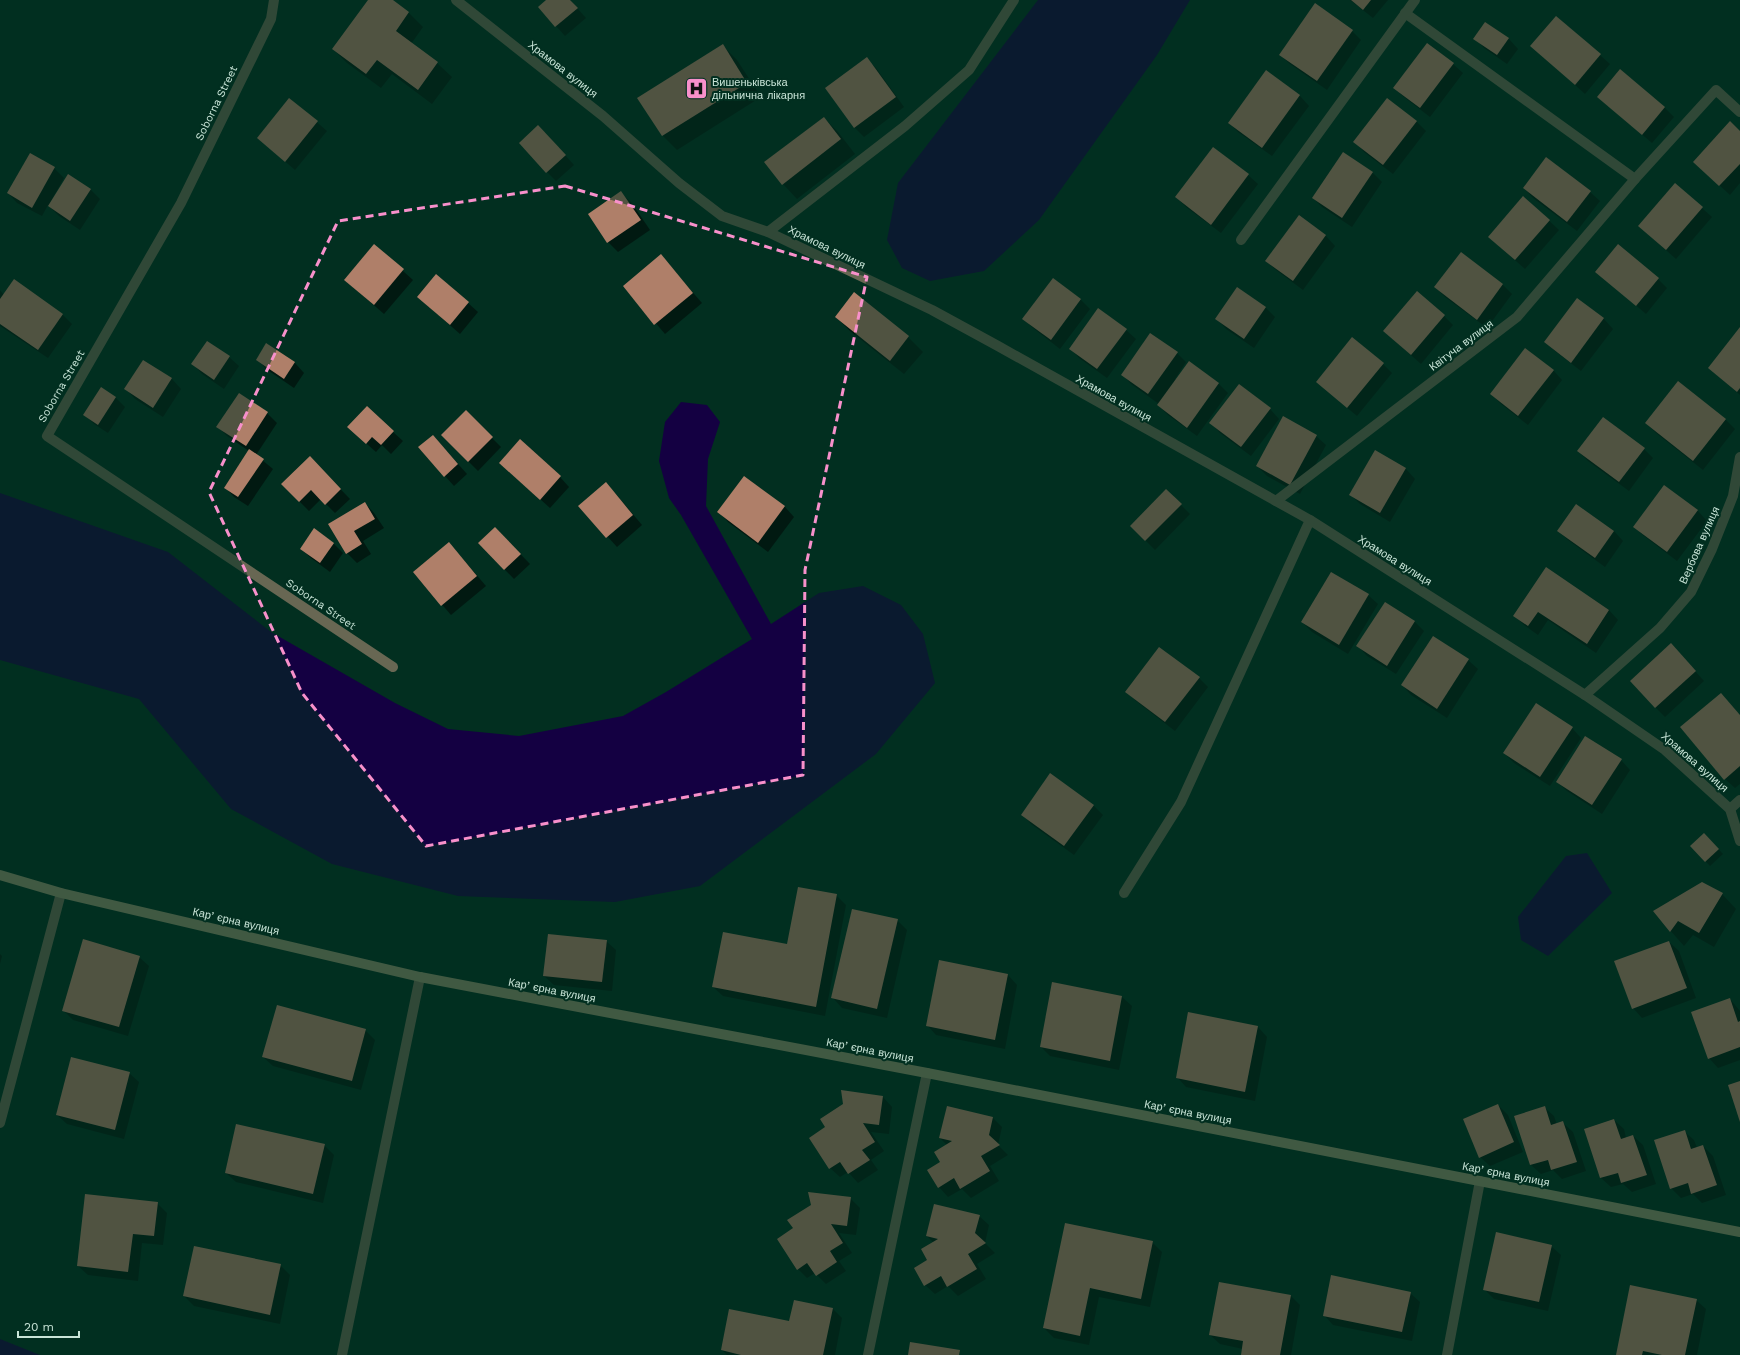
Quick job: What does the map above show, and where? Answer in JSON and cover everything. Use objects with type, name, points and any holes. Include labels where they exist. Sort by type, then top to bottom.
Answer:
[{"type":"street","name":"Soborna Street","points":[[274,0],[271,19],[180,203],[47,436],[393,667]]},
{"type":"street","name":"Храмова вулиця","points":[[456,0],[604,116],[680,183],[722,216],[768,232],[932,310],[1310,520],[1585,695],[1665,750],[1730,809],[1740,841]]},
{"type":"street","points":[[768,232],[904,126],[969,70],[1014,0]]},
{"type":"street","points":[[1240,240],[1415,0]]},
{"type":"street","points":[[1405,13],[1635,179]]},
{"type":"street","name":"Квітуча вулиця","points":[[1276,501],[1517,317],[1635,179],[1716,90],[1740,112]]},
{"type":"street","name":"Вербова вулиця","points":[[1585,695],[1660,628],[1691,592],[1712,549],[1733,496],[1740,457]]},
{"type":"street","points":[[1124,894],[1181,802],[1310,520]]},
{"type":"street","points":[[1730,809],[1740,800]]},
{"type":"street","name":"Карʼєрна вулиця","points":[[0,875],[61,893],[420,977],[927,1073],[1740,1232]]},
{"type":"street","points":[[0,1123],[61,893]]},
{"type":"street","points":[[342,1355],[420,977]]},
{"type":"street","points":[[868,1355],[927,1073]]},
{"type":"street","points":[[1447,1355],[1480,1181]]},
{"type":"highlighted area","points":[[565,186],[867,277],[805,570],[803,775],[426,846],[302,693],[209,492],[338,221]]},
{"type":"shaded area","points":[[1038,0],[1190,0],[1157,55],[1039,220],[984,271],[930,281],[902,268],[887,240],[898,183]]},
{"type":"shaded area","points":[[681,402],[707,405],[720,422],[708,459],[706,506],[771,624],[819,593],[863,586],[901,605],[923,634],[935,683],[876,754],[700,886],[615,902],[458,896],[332,864],[231,809],[139,699],[0,660],[0,493],[168,552],[271,632],[395,703],[448,729],[519,736],[623,716],[666,692],[752,639],[681,515],[669,498],[659,461],[665,422]]},
{"type":"shaded area","points":[[1587,853],[1612,893],[1548,956],[1521,940],[1518,917],[1566,856]]},
{"type":"shaded area","points":[[0,1339],[40,1355],[0,1355]]},
{"type":"building","points":[[368,0],[393,0],[409,12],[396,31],[438,62],[418,90],[377,60],[366,74],[332,49]]},
{"type":"building","points":[[546,0],[570,0],[578,8],[555,27],[538,7]]},
{"type":"building","points":[[1351,0],[1371,0],[1363,10]]},
{"type":"building","points":[[1315,3],[1353,30],[1317,81],[1279,55]]},
{"type":"building","points":[[1556,16],[1601,54],[1575,85],[1530,46]]},
{"type":"building","points":[[1485,22],[1509,38],[1497,55],[1473,39]]},
{"type":"building","points":[[1427,43],[1454,63],[1420,108],[1393,88]]},
{"type":"building","points":[[723,44],[747,83],[662,136],[637,98]]},
{"type":"building","points":[[867,57],[896,97],[854,128],[825,88]]},
{"type":"building","points":[[1620,69],[1665,107],[1642,135],[1597,97]]},
{"type":"building","points":[[1266,70],[1300,95],[1262,148],[1228,123]]},
{"type":"building","points":[[289,98],[318,121],[285,162],[257,138]]},
{"type":"building","points":[[1387,98],[1417,121],[1383,165],[1353,142]]},
{"type":"building","points":[[824,117],[841,139],[782,185],[764,162]]},
{"type":"building","points":[[1730,121],[1740,131],[1740,164],[1719,186],[1693,162]]},
{"type":"building","points":[[538,125],[566,155],[546,173],[519,143]]},
{"type":"building","points":[[1213,147],[1249,174],[1211,225],[1175,197]]},
{"type":"building","points":[[1343,152],[1373,172],[1342,218],[1312,198]]},
{"type":"building","points":[[30,153],[55,167],[32,208],[7,193]]},
{"type":"building","points":[[1546,157],[1591,191],[1567,222],[1523,188]]},
{"type":"building","points":[[68,174],[91,189],[70,221],[48,206]]},
{"type":"building","points":[[1675,183],[1703,207],[1666,250],[1638,226]]},
{"type":"building","points":[[621,191],[641,220],[607,243],[588,214]]},
{"type":"building","points":[[1523,196],[1550,220],[1515,260],[1488,237]]},
{"type":"building","points":[[1299,215],[1326,235],[1293,281],[1265,261]]},
{"type":"building","points":[[374,244],[404,269],[374,305],[344,280]]},
{"type":"building","points":[[1618,244],[1659,278],[1636,306],[1595,272]]},
{"type":"building","points":[[1461,252],[1503,284],[1477,320],[1434,287]]},
{"type":"building","points":[[661,254],[693,293],[654,325],[623,286]]},
{"type":"building","points":[[436,274],[469,302],[450,325],[417,297]]},
{"type":"building","points":[[1053,278],[1081,299],[1051,340],[1022,319]]},
{"type":"building","points":[[14,279],[63,314],[38,350],[0,324],[0,299]]},
{"type":"building","points":[[1237,287],[1266,307],[1244,339],[1215,319]]},
{"type":"building","points":[[1417,291],[1445,315],[1411,355],[1383,331]]},
{"type":"building","points":[[854,292],[909,336],[890,361],[835,317]]},
{"type":"building","points":[[1577,298],[1604,318],[1571,363],[1544,342]]},
{"type":"building","points":[[1098,308],[1127,329],[1097,369],[1069,349]]},
{"type":"building","points":[[1740,327],[1740,388],[1737,392],[1708,368]]},
{"type":"building","points":[[1150,333],[1178,352],[1148,394],[1121,375]]},
{"type":"building","points":[[1352,337],[1384,363],[1347,408],[1316,382]]},
{"type":"building","points":[[207,341],[230,356],[214,380],[191,364]]},
{"type":"building","points":[[266,343],[295,362],[284,379],[256,360]]},
{"type":"building","points":[[1525,348],[1554,370],[1518,416],[1490,394]]},
{"type":"building","points":[[143,360],[172,378],[153,408],[124,389]]},
{"type":"building","points":[[1189,361],[1219,383],[1187,428],[1157,405]]},
{"type":"building","points":[[1678,381],[1726,419],[1693,461],[1645,423]]},
{"type":"building","points":[[1239,384],[1271,408],[1241,447],[1209,423]]},
{"type":"building","points":[[101,387],[116,397],[98,425],[83,415]]},
{"type":"building","points":[[239,393],[268,412],[246,446],[216,427]]},
{"type":"building","points":[[367,406],[394,431],[381,445],[372,437],[366,444],[347,427]]},
{"type":"building","points":[[466,410],[493,437],[468,462],[441,435]]},
{"type":"building","points":[[1283,416],[1317,435],[1290,485],[1256,466]]},
{"type":"building","points":[[1603,417],[1645,448],[1619,482],[1577,451]]},
{"type":"building","points":[[433,435],[458,464],[444,477],[418,447]]},
{"type":"building","points":[[520,439],[561,476],[540,500],[499,463]]},
{"type":"building","points":[[249,449],[264,459],[238,497],[224,488]]},
{"type":"building","points":[[1375,450],[1406,468],[1380,513],[1349,495]]},
{"type":"building","points":[[310,456],[341,489],[325,505],[311,490],[299,502],[281,484]]},
{"type":"building","points":[[744,476],[785,506],[758,543],[717,512]]},
{"type":"building","points":[[606,482],[633,515],[606,538],[578,506]]},
{"type":"building","points":[[1664,485],[1698,510],[1667,552],[1633,527]]},
{"type":"building","points":[[1166,489],[1182,504],[1145,541],[1130,526]]},
{"type":"building","points":[[365,502],[375,519],[354,531],[362,544],[346,554],[328,524]]},
{"type":"building","points":[[1576,504],[1614,531],[1595,558],[1557,531]]},
{"type":"building","points":[[495,527],[521,554],[504,570],[478,543]]},
{"type":"building","points":[[314,528],[334,543],[320,563],[300,549]]},
{"type":"building","points":[[449,542],[477,576],[441,606],[413,572]]},
{"type":"building","points":[[1546,567],[1609,610],[1587,644],[1538,612],[1528,626],[1513,616]]},
{"type":"building","points":[[1331,572],[1369,594],[1339,645],[1301,622]]},
{"type":"building","points":[[1385,602],[1415,621],[1387,666],[1356,646]]},
{"type":"building","points":[[1433,636],[1469,659],[1437,709],[1401,685]]},
{"type":"building","points":[[1671,643],[1696,671],[1655,708],[1630,681]]},
{"type":"building","points":[[1159,647],[1200,677],[1165,722],[1125,692]]},
{"type":"building","points":[[1721,693],[1740,715],[1740,766],[1724,780],[1680,727]]},
{"type":"building","points":[[1536,703],[1573,727],[1540,777],[1503,753]]},
{"type":"building","points":[[1585,736],[1622,759],[1592,805],[1556,782]]},
{"type":"building","points":[[1050,773],[1094,805],[1064,846],[1021,815]]},
{"type":"building","points":[[1704,833],[1719,849],[1705,862],[1690,846]]},
{"type":"building","points":[[1702,882],[1723,893],[1699,933],[1678,921],[1670,932],[1653,911]]},
{"type":"building","points":[[798,887],[837,894],[816,1007],[712,987],[723,932],[787,944]]},
{"type":"building","points":[[852,909],[898,919],[877,1009],[831,998]]},
{"type":"building","points":[[548,934],[607,940],[602,982],[543,976]]},
{"type":"building","points":[[83,939],[140,956],[119,1027],[62,1011]]},
{"type":"building","points":[[1669,941],[1687,988],[1632,1009],[1614,961]]},
{"type":"building","points":[[939,960],[1008,974],[995,1040],[926,1026]]},
{"type":"building","points":[[1052,982],[1122,996],[1110,1061],[1040,1047]]},
{"type":"building","points":[[1730,998],[1738,1022],[1740,1021],[1740,1047],[1708,1059],[1691,1012]]},
{"type":"building","points":[[277,1005],[366,1029],[352,1081],[262,1057]]},
{"type":"building","points":[[1188,1012],[1258,1026],[1245,1092],[1176,1078]]},
{"type":"building","points":[[71,1057],[130,1072],[115,1130],[56,1115]]},
{"type":"building","points":[[1740,1081],[1740,1122],[1728,1085]]},
{"type":"building","points":[[841,1090],[883,1096],[879,1125],[863,1123],[875,1142],[862,1150],[870,1160],[848,1174],[840,1162],[829,1169],[809,1138],[825,1127],[820,1119],[843,1104]]},
{"type":"building","points":[[1498,1104],[1514,1142],[1479,1158],[1463,1119]]},
{"type":"building","points":[[947,1106],[993,1117],[989,1135],[1000,1145],[981,1156],[990,1171],[960,1189],[954,1178],[938,1188],[927,1170],[940,1162],[934,1152],[952,1141],[939,1138]]},
{"type":"building","points":[[1545,1106],[1551,1125],[1563,1121],[1577,1162],[1551,1170],[1548,1160],[1530,1165],[1514,1116]]},
{"type":"building","points":[[1614,1119],[1621,1139],[1633,1135],[1647,1175],[1621,1183],[1618,1173],[1600,1178],[1584,1129]]},
{"type":"building","points":[[236,1124],[325,1144],[313,1194],[225,1173]]},
{"type":"building","points":[[1685,1130],[1691,1149],[1703,1145],[1717,1185],[1691,1194],[1688,1183],[1670,1189],[1654,1140]]},
{"type":"building","points":[[808,1192],[851,1197],[847,1226],[831,1224],[843,1243],[830,1251],[837,1262],[816,1276],[807,1263],[797,1270],[777,1239],[793,1228],[787,1220],[811,1205]]},
{"type":"building","points":[[85,1194],[158,1202],[154,1236],[133,1234],[128,1272],[77,1266]]},
{"type":"building","points":[[934,1204],[980,1215],[975,1233],[986,1243],[968,1254],[977,1269],[947,1287],[941,1276],[924,1286],[914,1268],[927,1260],[921,1249],[938,1239],[926,1236]]},
{"type":"building","points":[[1065,1223],[1153,1241],[1141,1299],[1090,1288],[1080,1336],[1043,1328]]},
{"type":"building","points":[[1496,1232],[1552,1245],[1539,1302],[1483,1290]]},
{"type":"building","points":[[194,1246],[281,1264],[270,1315],[183,1296]]},
{"type":"building","points":[[1331,1275],[1411,1292],[1402,1332],[1323,1316]]},
{"type":"building","points":[[1219,1282],[1291,1295],[1280,1355],[1241,1355],[1243,1341],[1209,1335]]},
{"type":"building","points":[[1630,1285],[1697,1299],[1685,1355],[1662,1355],[1643,1351],[1642,1355],[1616,1355]]},
{"type":"building","points":[[794,1300],[833,1308],[823,1355],[741,1355],[721,1350],[729,1309],[789,1321]]},
{"type":"building","points":[[910,1342],[960,1350],[959,1355],[908,1355]]},
{"type":"place","name":"Вишеньківська дільнична лікарня","points":[[696,88]]}]
